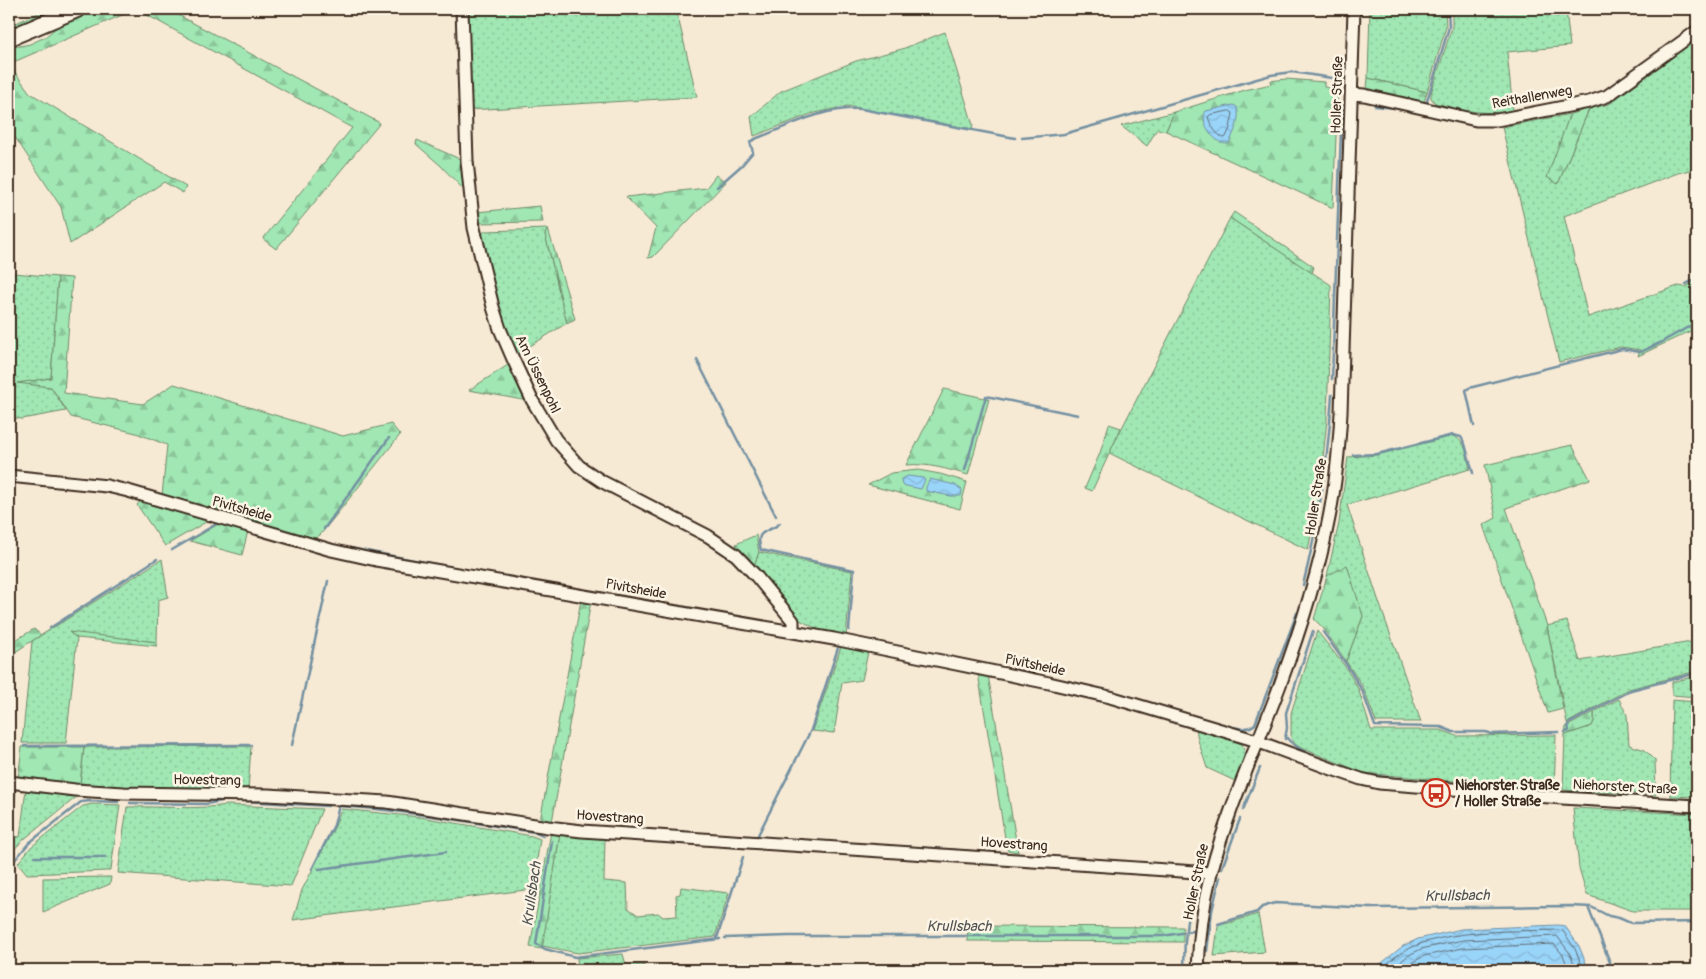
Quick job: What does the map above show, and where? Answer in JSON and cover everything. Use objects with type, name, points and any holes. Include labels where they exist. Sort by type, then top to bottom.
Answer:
[{"type":"main road","points":[[9,38],[78,9]]},
{"type":"street","name":"Am Üssenpohl","points":[[462,9],[467,161],[474,228],[498,322],[512,359],[532,400],[556,440],[578,466],[603,482],[708,536],[736,555],[793,621],[793,632]]},
{"type":"street","name":"Holler Straße","points":[[1198,970],[1202,920],[1211,873],[1306,609],[1322,552],[1334,490],[1342,396],[1354,9]]},
{"type":"street","name":"Reithallenweg","points":[[1352,94],[1476,120],[1497,120],[1588,102],[1607,96],[1697,31]]},
{"type":"street","name":"Pivitsheide","points":[[9,476],[64,480],[128,490],[322,548],[376,560],[793,632],[1049,683],[1110,697],[1258,741]]},
{"type":"street","name":"Niehorster Straße","points":[[1258,741],[1332,769],[1379,783],[1562,798],[1697,806]]},
{"type":"street","name":"Hovestrang","points":[[9,782],[75,790],[124,793],[268,796],[387,802],[548,827],[582,830],[1211,873]]},
{"type":"green space","points":[[48,9],[59,9],[9,30],[9,26]]},
{"type":"green space","points":[[96,9],[136,9],[9,64],[9,48],[30,44],[45,37],[57,27]]},
{"type":"green space","points":[[136,9],[167,9],[380,123],[276,249],[263,239],[352,128]]},
{"type":"green space","points":[[464,9],[676,9],[697,97],[469,110]]},
{"type":"green space","points":[[1370,9],[1445,9],[1446,27],[1427,92],[1368,78]]},
{"type":"green space","points":[[1452,9],[1566,9],[1570,46],[1507,52],[1513,111],[1474,112],[1435,103],[1431,98],[1431,93],[1452,27]]},
{"type":"green space","points":[[945,32],[973,125],[972,129],[847,106],[811,114],[754,136],[751,117],[781,91],[856,61],[902,49]]},
{"type":"green space","points":[[1697,39],[1697,168],[1678,173],[1564,216],[1588,317],[1678,286],[1685,287],[1697,280],[1697,328],[1638,356],[1640,350],[1621,347],[1559,362],[1502,127],[1570,114],[1548,177],[1558,184],[1589,109],[1609,104]]},
{"type":"green space","points":[[9,64],[30,93],[186,187],[183,193],[164,182],[70,244],[61,207],[9,128]]},
{"type":"green space","points":[[1368,78],[1427,92],[1424,102],[1367,88]]},
{"type":"green space","points":[[1286,79],[1324,82],[1324,87],[1338,89],[1333,208],[1166,131],[1174,112],[1271,84],[1270,81]]},
{"type":"green space","points":[[1589,109],[1558,184],[1547,177],[1570,114]]},
{"type":"green space","points":[[1174,112],[1166,131],[1157,129],[1147,146],[1121,126]]},
{"type":"green space","points":[[417,140],[462,160],[464,190],[416,144]]},
{"type":"green space","points":[[716,175],[726,182],[653,257],[648,258],[656,228],[626,197],[706,188]]},
{"type":"green space","points":[[540,206],[543,222],[478,223],[476,212]]},
{"type":"green space","points":[[1234,212],[1314,267],[1312,273],[1230,218]]},
{"type":"green space","points":[[1230,218],[1331,285],[1327,420],[1319,496],[1308,550],[1109,453]]},
{"type":"green space","points":[[548,229],[545,234],[567,323],[514,356],[496,306],[481,235],[485,231]]},
{"type":"green space","points":[[548,229],[575,319],[567,323],[545,234]]},
{"type":"green space","points":[[9,262],[13,273],[58,277],[51,378],[20,383],[51,387],[66,411],[22,419],[9,418]]},
{"type":"green space","points":[[58,277],[72,278],[64,393],[143,404],[174,384],[343,436],[391,424],[400,435],[321,534],[312,541],[162,496],[167,445],[136,433],[71,417],[51,387],[17,383],[51,378]]},
{"type":"green space","points":[[508,365],[513,367],[528,401],[469,390]]},
{"type":"green space","points":[[944,389],[989,399],[968,475],[929,466],[906,465]]},
{"type":"green space","points":[[1109,424],[1121,428],[1092,491],[1085,488],[1100,453]]},
{"type":"green space","points":[[1453,436],[1458,438],[1464,445],[1470,469],[1347,505],[1421,722],[1376,722],[1363,687],[1346,661],[1363,616],[1327,576],[1339,523],[1348,457],[1377,455]]},
{"type":"green space","points":[[1572,445],[1590,479],[1506,508],[1547,626],[1563,709],[1548,713],[1483,525],[1496,518],[1485,465]]},
{"type":"green space","points":[[918,470],[967,482],[960,509],[868,485],[891,473]]},
{"type":"green space","points":[[143,498],[211,519],[165,546],[137,505]]},
{"type":"green space","points":[[220,523],[248,531],[242,555],[190,541]]},
{"type":"green space","points":[[756,535],[759,552],[753,568],[738,551],[736,544]]},
{"type":"green space","points":[[759,552],[852,571],[846,637],[821,631],[798,619],[753,568]]},
{"type":"green space","points":[[162,559],[168,597],[158,600],[157,642],[70,633],[77,638],[66,743],[22,743],[32,641]]},
{"type":"green space","points":[[1347,565],[1363,616],[1346,661],[1323,628],[1314,619],[1327,576]]},
{"type":"green space","points":[[581,600],[591,601],[552,822],[540,821]]},
{"type":"green space","points":[[1567,621],[1580,661],[1697,641],[1697,671],[1629,689],[1567,723],[1547,626]]},
{"type":"green space","points":[[34,629],[41,635],[9,656],[9,644]]},
{"type":"green space","points":[[1317,631],[1344,665],[1358,688],[1371,730],[1441,730],[1457,736],[1556,735],[1554,790],[1364,773],[1296,745],[1291,738],[1291,713]]},
{"type":"green space","points":[[69,632],[157,642],[157,646],[77,638]]},
{"type":"green space","points":[[841,647],[868,652],[862,680],[842,683],[834,733],[812,731]]},
{"type":"green space","points":[[978,673],[988,675],[1018,852],[1007,850]]},
{"type":"green space","points":[[1697,676],[1697,697],[1672,695],[1672,682]]},
{"type":"green space","points":[[1619,699],[1627,715],[1629,745],[1645,750],[1655,760],[1656,795],[1563,790],[1565,735],[1592,726],[1594,712]]},
{"type":"green space","points":[[1672,700],[1697,702],[1697,797],[1670,796]]},
{"type":"green space","points":[[1594,712],[1592,726],[1565,735],[1566,727]]},
{"type":"green space","points":[[1196,728],[1242,744],[1245,753],[1235,781],[1207,768]]},
{"type":"green space","points":[[251,746],[248,791],[124,788],[80,784],[84,747]]},
{"type":"green space","points":[[22,747],[84,747],[80,784],[18,779]]},
{"type":"green space","points":[[9,787],[16,788],[11,836],[20,837],[26,789],[79,795],[23,840],[9,855]]},
{"type":"green space","points":[[92,804],[120,805],[111,869],[107,871],[27,874],[18,863],[31,847],[83,806]]},
{"type":"green space","points":[[228,805],[322,809],[291,886],[118,873],[127,807],[190,808]]},
{"type":"green space","points":[[1573,808],[1697,814],[1697,911],[1633,911],[1587,895],[1579,868]]},
{"type":"green space","points":[[341,809],[420,817],[532,836],[540,839],[533,889],[293,920],[302,890],[335,826]]},
{"type":"green space","points":[[551,832],[560,833],[542,949],[530,947]]},
{"type":"green space","points":[[560,833],[605,837],[604,881],[627,883],[628,908],[638,915],[658,913],[663,917],[677,916],[676,895],[680,894],[681,887],[729,893],[715,937],[578,953],[542,946]]},
{"type":"green space","points":[[111,877],[110,884],[43,912],[43,878]]},
{"type":"green space","points":[[1258,914],[1265,952],[1214,956],[1218,926]]},
{"type":"green space","points":[[968,926],[1183,927],[1183,942],[967,941]]},
{"type":"green space","points":[[623,954],[626,965],[644,965],[644,970],[578,970],[577,958]]},
{"type":"water","points":[[1233,105],[1237,107],[1238,116],[1233,135],[1229,143],[1218,141],[1208,130],[1204,114],[1206,111]]},
{"type":"water","points":[[908,476],[925,480],[921,489],[902,485],[901,479]]},
{"type":"water","points":[[930,479],[955,485],[962,490],[961,496],[926,491]]},
{"type":"water","points":[[1565,926],[1579,946],[1589,970],[1377,970],[1378,966],[1403,946],[1418,939],[1461,929]]},
{"type":"waterway","points":[[1428,104],[1426,104],[1449,27],[1448,9]]},
{"type":"waterway","points":[[1022,138],[1064,134],[1271,75],[1292,72],[1345,80]]},
{"type":"waterway","points":[[1592,107],[1613,99]]},
{"type":"waterway","points":[[1332,379],[1342,103]]},
{"type":"waterway","points":[[1375,106],[1396,108]]},
{"type":"waterway","points":[[717,187],[742,165],[753,152],[750,142],[806,118],[833,111],[861,109],[1015,138]]},
{"type":"waterway","points":[[1497,125],[1572,111]]},
{"type":"waterway","points":[[1686,284],[1697,278]]},
{"type":"waterway","points":[[1474,426],[1466,390],[1469,388],[1622,349],[1640,352],[1697,322]]},
{"type":"waterway","points":[[697,360],[776,516]]},
{"type":"waterway","points":[[9,381],[15,382]]},
{"type":"waterway","points":[[1303,585],[1322,491],[1332,395]]},
{"type":"waterway","points":[[965,470],[986,396],[1078,415]]},
{"type":"waterway","points":[[1353,455],[1377,454],[1453,435],[1461,437],[1465,444],[1473,473]]},
{"type":"waterway","points":[[324,529],[389,438]]},
{"type":"waterway","points":[[172,550],[218,523]]},
{"type":"waterway","points":[[780,523],[763,532],[759,538],[761,550],[854,570],[849,630]]},
{"type":"waterway","points":[[350,548],[494,575]]},
{"type":"waterway","points":[[50,628],[157,559]]},
{"type":"waterway","points":[[292,745],[328,581]]},
{"type":"waterway","points":[[1223,725],[1248,728],[1255,724],[1297,613]]},
{"type":"waterway","points":[[1285,739],[1287,728],[1286,713],[1313,631]]},
{"type":"waterway","points":[[1323,632],[1362,690],[1375,726],[1441,727],[1453,732],[1486,732],[1492,734],[1559,732]]},
{"type":"waterway","points":[[758,835],[811,730],[839,645]]},
{"type":"waterway","points":[[1565,732],[1569,731],[1568,724],[1631,690],[1697,673]]},
{"type":"waterway","points":[[1286,737],[1296,747],[1335,764]]},
{"type":"waterway","points":[[24,746],[251,745]]},
{"type":"waterway","points":[[1243,810],[1260,768]]},
{"type":"waterway","points":[[1368,775],[1420,781]]},
{"type":"waterway","name":"Krullsbach","points":[[130,803],[206,804],[227,800],[328,806]]},
{"type":"waterway","name":"Krullsbach","points":[[9,867],[29,843],[81,802],[118,802]]},
{"type":"waterway","name":"Krullsbach","points":[[338,806],[436,817],[534,832],[543,836]]},
{"type":"waterway","points":[[312,869],[334,825],[339,806]]},
{"type":"waterway","points":[[1222,868],[1240,819]]},
{"type":"waterway","points":[[798,840],[1003,853]]},
{"type":"waterway","name":"Krullsbach","points":[[552,841],[536,944],[545,949],[575,957],[720,939]]},
{"type":"waterway","points":[[319,869],[446,852]]},
{"type":"waterway","points":[[35,857],[105,857]]},
{"type":"waterway","points":[[717,938],[743,857]]},
{"type":"waterway","points":[[1207,951],[1212,911],[1220,877]]},
{"type":"waterway","points":[[1184,970],[1186,924],[1195,879]]},
{"type":"waterway","name":"Krullsbach","points":[[1218,924],[1257,912],[1262,907],[1275,903],[1370,908],[1572,906],[1591,907],[1609,916],[1631,923],[1697,922]]},
{"type":"waterway","points":[[1588,907],[1613,970]]},
{"type":"waterway","name":"Krullsbach","points":[[725,938],[789,936],[1163,936],[1193,931]]},
{"type":"waterway","points":[[1206,965],[1206,970]]},
{"type":"place","name":"Niehorster Straße / Holler Straße","points":[[1436,793]]}]
